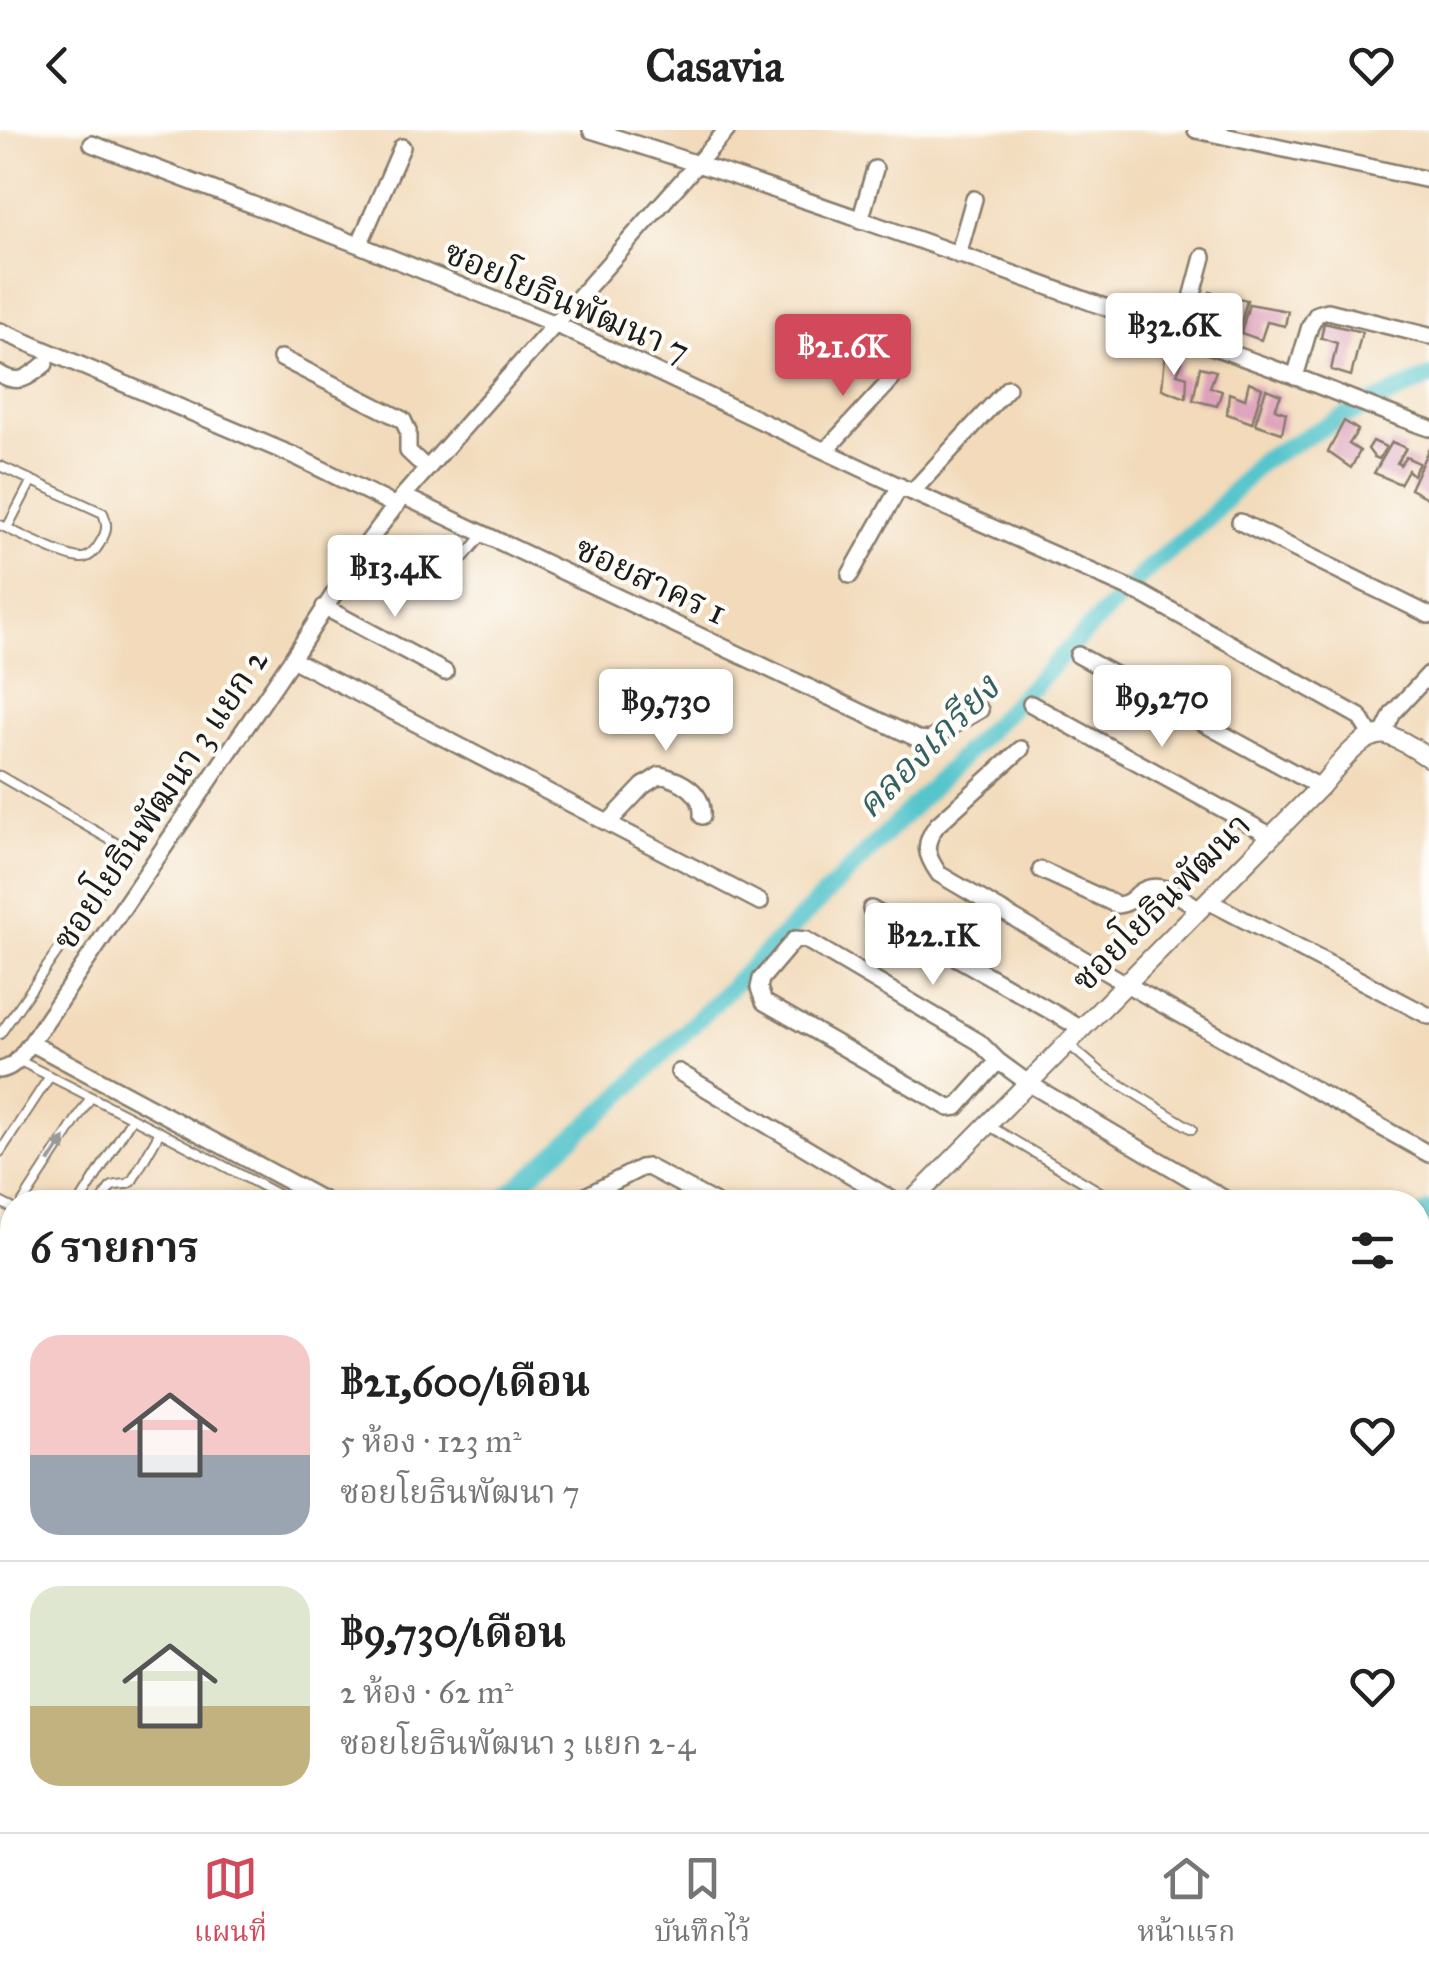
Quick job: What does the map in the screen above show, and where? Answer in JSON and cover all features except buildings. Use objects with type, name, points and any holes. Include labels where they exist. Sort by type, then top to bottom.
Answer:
[{"type":"street","points":[[590,130],[698,163],[958,255],[1429,428]]},
{"type":"street","name":"ซอยโยธินพัฒนา 3 แยก 2","points":[[0,1070],[18,1060],[30,1043],[365,546],[426,469],[727,130]]},
{"type":"street","points":[[1196,130],[1429,180]]},
{"type":"street","name":"ซอยโยธินพัฒนา 7","points":[[92,144],[555,324],[906,489],[1142,594],[1360,716],[1378,736]]},
{"type":"street","points":[[359,245],[402,147]]},
{"type":"street","points":[[860,221],[874,170]]},
{"type":"street","points":[[958,255],[974,199]]},
{"type":"street","points":[[1182,336],[1203,257]]},
{"type":"street","points":[[1296,377],[1317,314],[1328,312],[1429,336]]},
{"type":"street","name":"ซอยสาคร 1","points":[[0,331],[484,534],[918,739],[930,740],[980,710]]},
{"type":"street","points":[[281,358],[403,420],[407,424],[408,451],[426,469]]},
{"type":"street","points":[[0,374],[16,381],[27,379],[44,364]]},
{"type":"street","points":[[826,450],[892,379]]},
{"type":"street","points":[[850,575],[906,489],[1008,388]]},
{"type":"street","points":[[1240,522],[1429,615]]},
{"type":"street","points":[[324,607],[445,672]]},
{"type":"street","points":[[1078,655],[1320,787]]},
{"type":"street","points":[[292,659],[760,902]]},
{"type":"street","points":[[1429,674],[1393,713],[1378,736],[1402,741],[1429,758]]},
{"type":"street","points":[[1030,704],[1272,836]]},
{"type":"street","name":"ซอยโยธินพัฒนา","points":[[923,1190],[1354,749],[1378,736]]},
{"type":"street","points":[[1021,748],[928,837],[927,857],[939,874],[1429,1154]]},
{"type":"street","points":[[608,823],[643,786],[660,776],[698,796],[703,804],[702,816]]},
{"type":"street","points":[[1041,870],[1117,905],[1126,904],[1147,887],[1167,889],[1429,1016]]},
{"type":"street","points":[[871,909],[1082,1029]]},
{"type":"street","points":[[998,1061],[957,1107],[949,1108],[764,1002],[759,988],[761,978],[795,939],[806,940],[980,1042],[1028,1083],[1210,1190]]},
{"type":"street","points":[[30,1043],[305,1190]]},
{"type":"street","points":[[679,1072],[876,1190]]},
{"type":"street","points":[[598,1190],[648,1167],[691,1190]]},
{"type":"lane","points":[[0,466],[32,480],[103,513],[108,525],[95,551],[86,558],[76,558],[4,527],[32,480]]},
{"type":"lane","points":[[439,586],[484,534]]},
{"type":"lane","name":"ซอยโยธินพัฒนา 3 แยก 2","points":[[0,776],[128,850],[0,1034]]},
{"type":"lane","points":[[1067,1043],[1102,1073],[1192,1130]]},
{"type":"lane","points":[[18,1060],[269,1190]]},
{"type":"lane","points":[[0,1152],[50,1076]]},
{"type":"lane","points":[[31,1190],[91,1097]]},
{"type":"lane","points":[[87,1190],[132,1118]]},
{"type":"lane","points":[[988,1124],[1097,1190]]},
{"type":"lane","points":[[108,1190],[115,1183],[132,1181],[160,1132]]},
{"type":"waterway","name":"คลองเกรียง","points":[[514,1190],[619,1097],[1148,569],[1210,517],[1261,461],[1429,377]]}]
